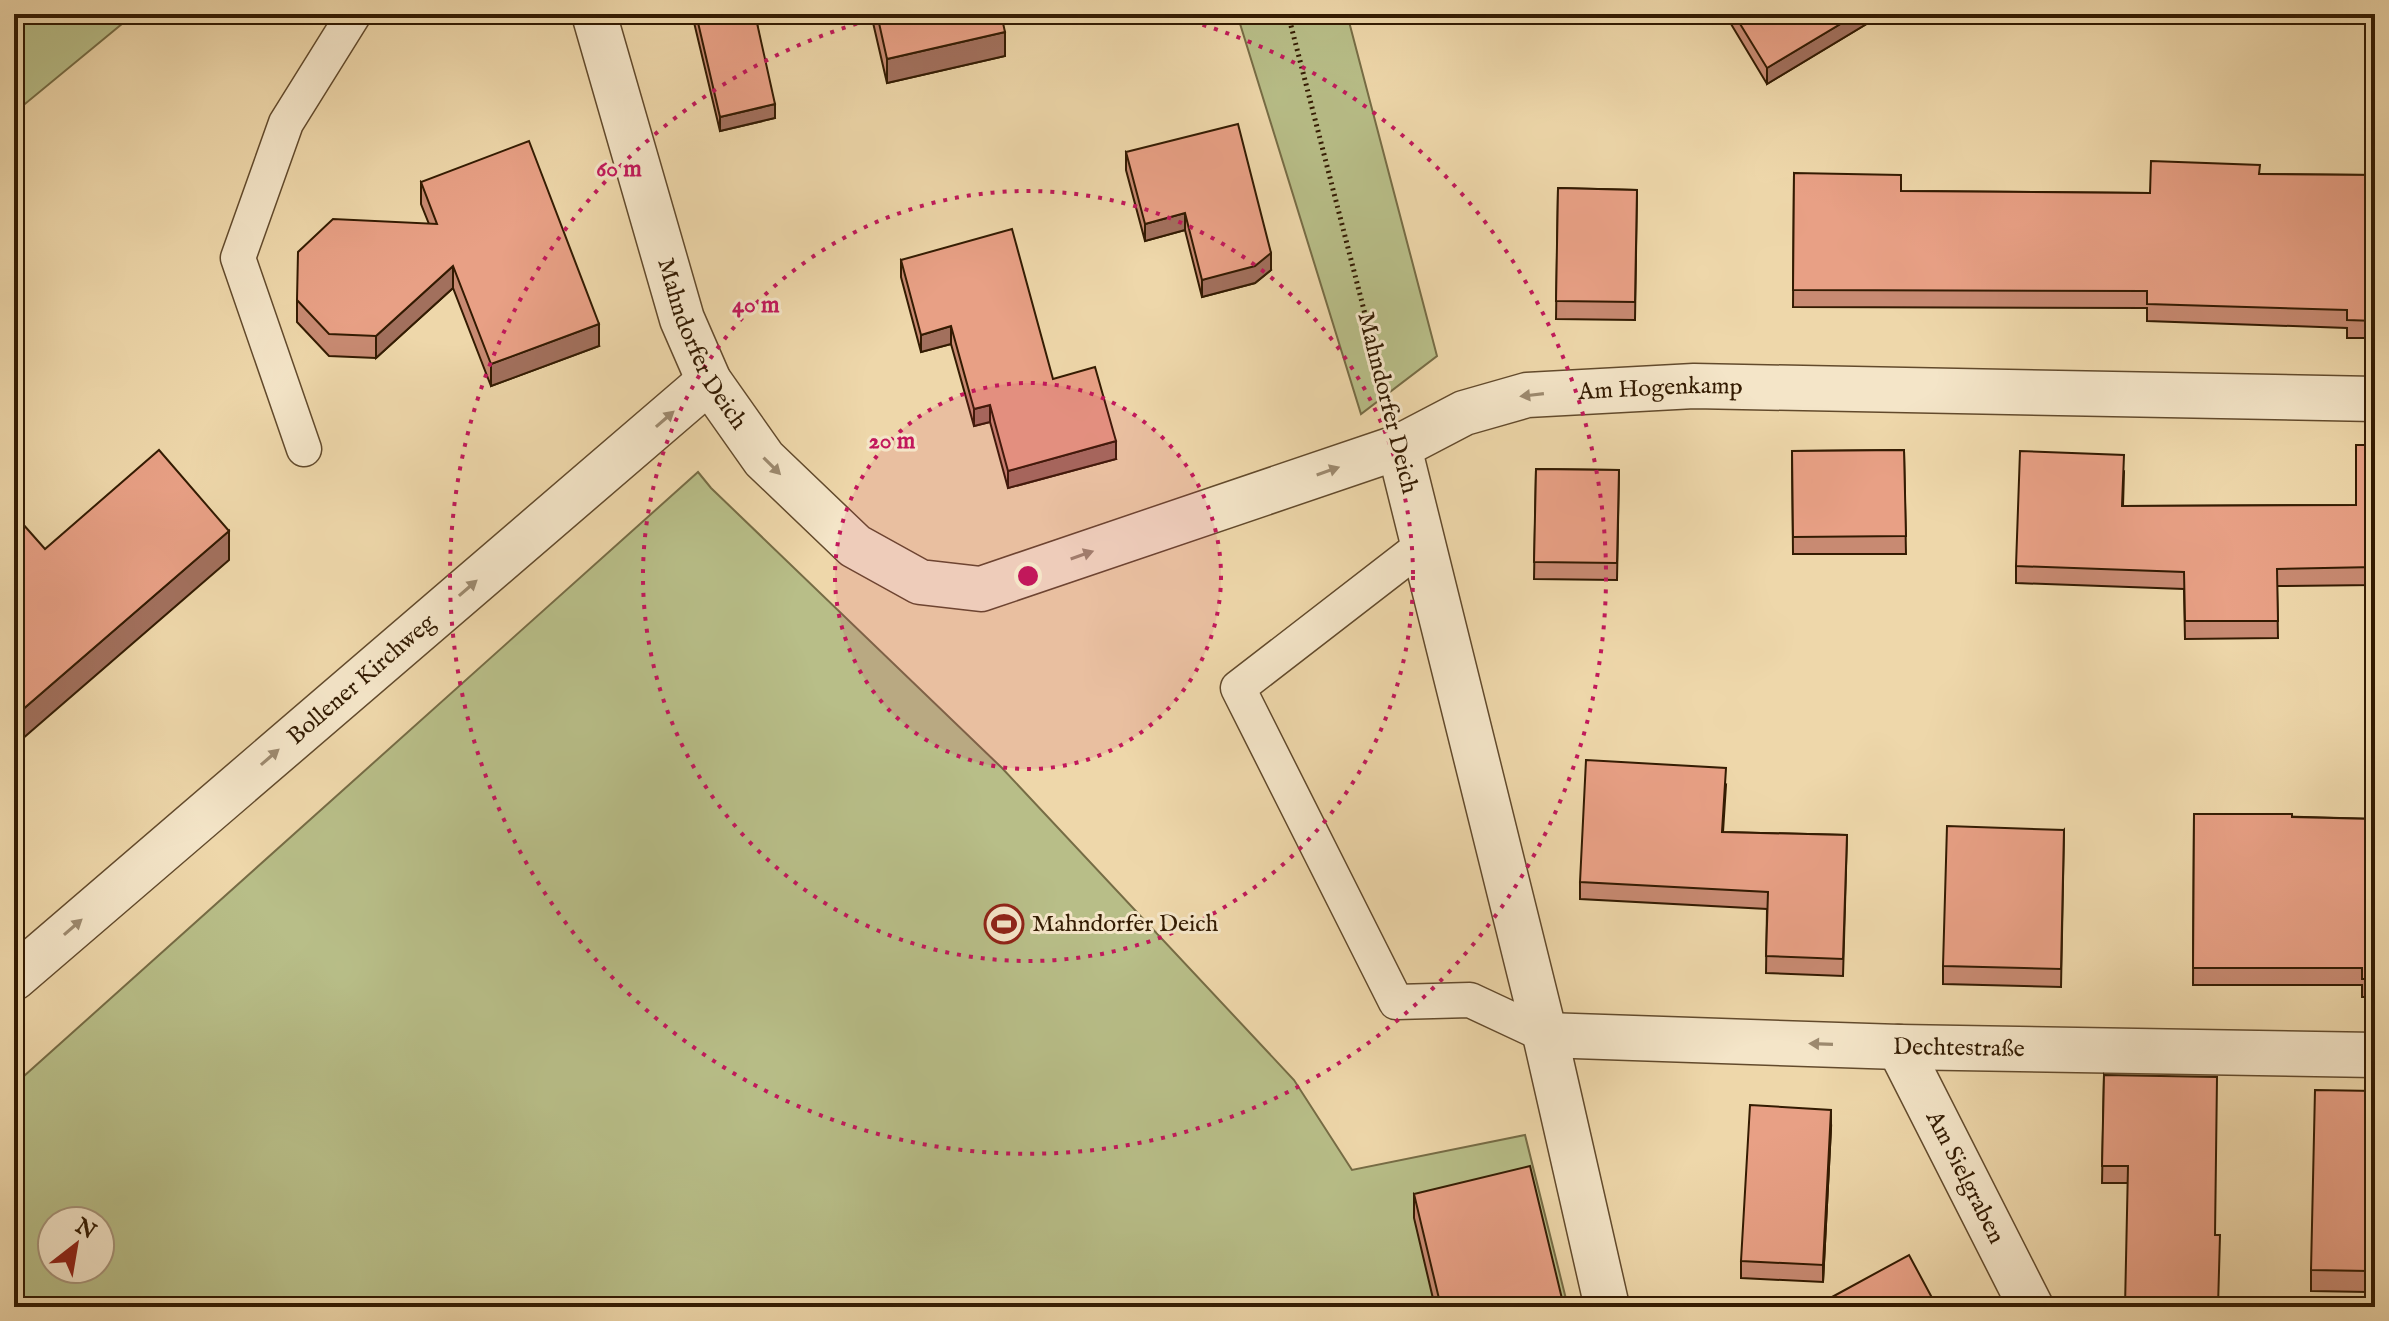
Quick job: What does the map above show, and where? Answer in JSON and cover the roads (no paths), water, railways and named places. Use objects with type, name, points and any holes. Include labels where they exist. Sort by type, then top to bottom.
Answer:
[{"type":"street","name":"Mahndorfer Deich","points":[[594,14],[682,319],[709,381],[764,459],[855,546],[920,582],[981,589]]},
{"type":"street","name":"Bollener Kirchweg","points":[[14,978],[709,381]]},
{"type":"street","name":"Am Hogenkamp","points":[[981,589],[1399,447],[1464,413],[1527,395],[1694,386],[2375,399]]},
{"type":"street","name":"Mahndorfer Deich","points":[[1399,447],[1545,1035],[1607,1307]]},
{"type":"street","name":"Dechtestraße","points":[[1545,1035],[1899,1047],[2375,1055]]},
{"type":"street","name":"Am Sielgraben","points":[[1899,1047],[2031,1307]]},
{"type":"lane","points":[[304,449],[238,258],[286,123],[354,14]]},
{"type":"lane","points":[[1423,545],[1238,688],[1396,1002],[1470,1000],[1545,1035]]},
{"type":"place","name":"Mahndorfer Deich","points":[[1004,924]]}]
